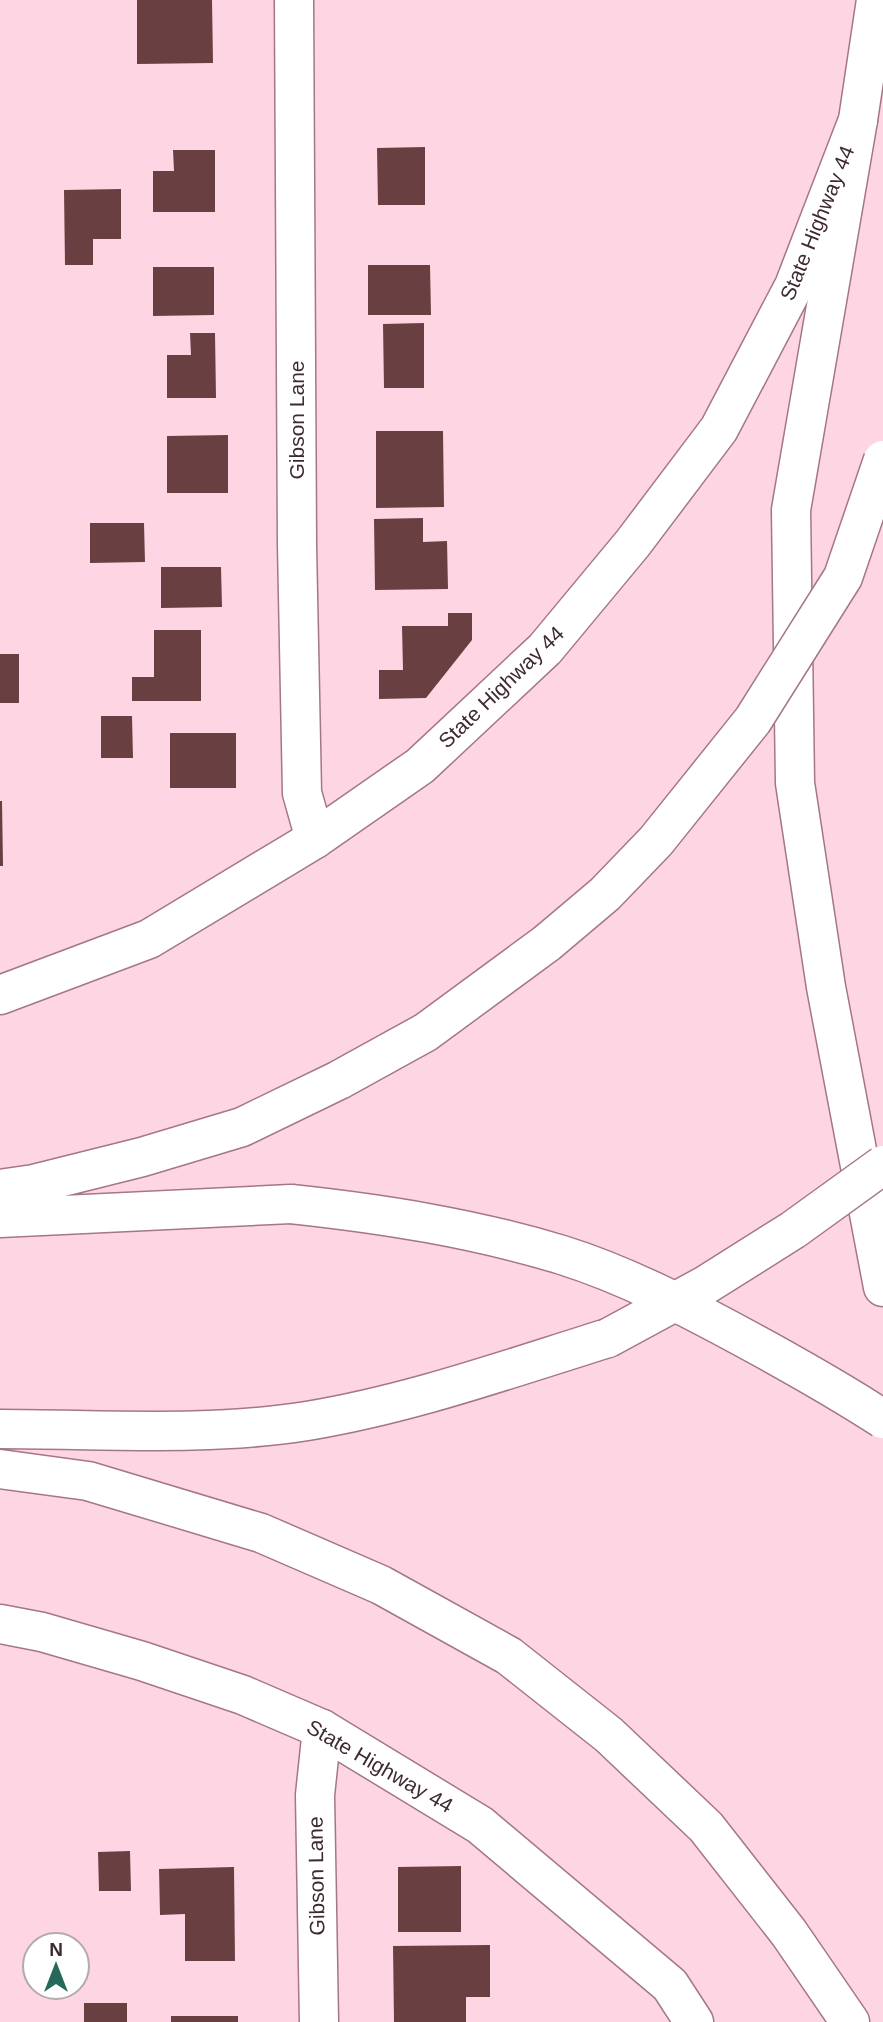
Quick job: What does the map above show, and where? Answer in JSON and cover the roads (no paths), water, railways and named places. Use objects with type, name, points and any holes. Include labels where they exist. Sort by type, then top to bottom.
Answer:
[{"type":"main road","name":"Gibson Lane","points":[[294,0],[297,545],[302,793],[315,839]]},
{"type":"main road","points":[[876,0],[791,510],[795,783],[826,987],[883,1287]]},
{"type":"main road","name":"State Highway 44","points":[[0,995],[149,939],[315,839],[420,765],[545,649],[633,543],[719,429],[794,286],[858,120]]},
{"type":"main road","points":[[0,1189],[34,1184],[142,1157],[242,1127],[339,1080],[426,1032],[548,943],[605,894],[656,841],[753,720],[843,578],[883,460]]},
{"type":"main road","points":[[0,1429],[205,1430],[305,1422],[400,1403],[608,1338],[704,1286],[793,1230],[883,1165]]},
{"type":"main road","points":[[0,1218],[291,1204],[372,1212],[451,1225],[564,1256],[674,1299],[831,1385],[883,1419]]},
{"type":"main road","points":[[0,1469],[88,1481],[261,1533],[381,1585],[509,1656],[610,1735],[706,1827],[789,1933],[850,2022]]},
{"type":"main road","name":"State Highway 44","points":[[0,1624],[42,1632],[142,1661],[243,1695],[322,1730],[480,1825],[670,1984],[694,2022]]},
{"type":"main road","name":"Gibson Lane","points":[[319,2022],[315,1795],[322,1730]]}]
